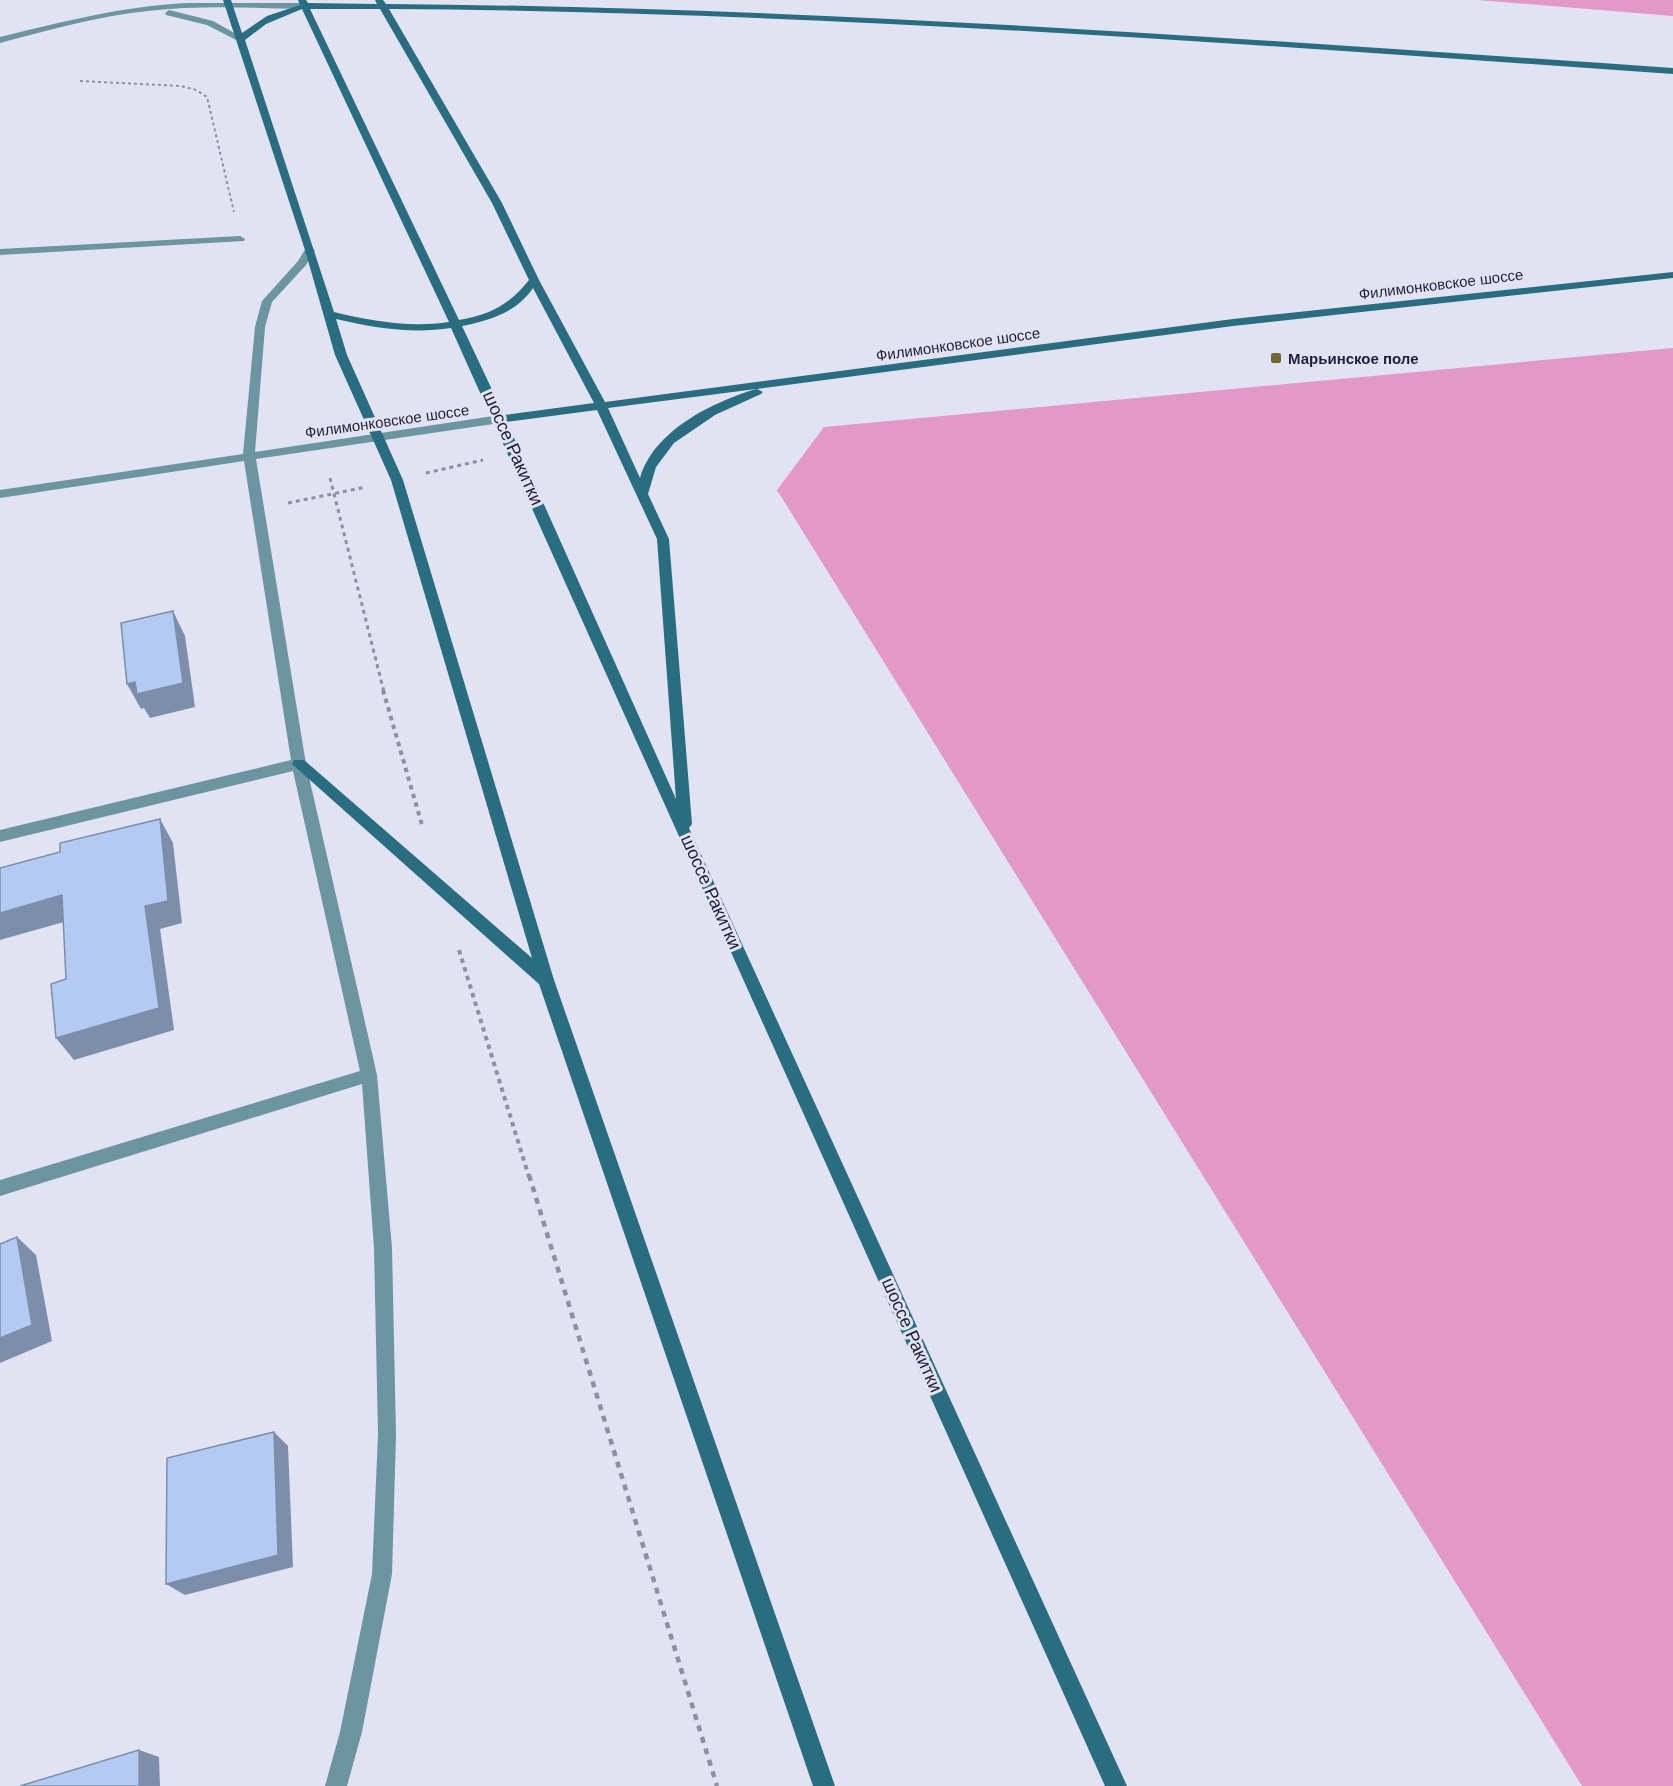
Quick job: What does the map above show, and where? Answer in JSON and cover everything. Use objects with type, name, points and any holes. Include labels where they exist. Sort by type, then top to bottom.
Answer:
[{"type":"main road","points":[[228,3],[310,250],[341,355],[397,480],[546,980],[824,1786]]},
{"type":"main road","points":[[241,39],[251,29],[273,16],[303,3],[381,3],[642,10],[985,25],[1673,71]]},
{"type":"main road","name":"шоссе Ракитки","points":[[303,3],[500,419],[1116,1786]]},
{"type":"main road","points":[[381,3],[497,203],[534,280],[601,406],[663,538],[686,836]]},
{"type":"main road","name":"Филимонковское шоссе","points":[[500,419],[1174,330],[1565,285],[1673,275]]},
{"type":"main road","points":[[329,314],[390,327],[456,326],[502,311],[520,298],[534,280]]},
{"type":"main road","points":[[642,495],[650,468],[672,438],[717,408],[776,384]]},
{"type":"main road","points":[[299,764],[546,980]]},
{"type":"street","points":[[148,8],[158,0]]},
{"type":"street","points":[[0,40],[82,20],[148,8],[228,3],[303,3]]},
{"type":"street","points":[[148,8],[210,23],[241,39]]},
{"type":"street","points":[[0,252],[240,239]]},
{"type":"street","points":[[310,250],[302,263],[267,301],[260,327],[249,455],[299,764],[369,1075],[383,1248],[387,1435],[382,1574],[351,1732],[336,1786]]},
{"type":"street","name":"Филимонковское шоссе","points":[[0,494],[500,419]]},
{"type":"street","points":[[0,836],[299,764]]},
{"type":"street","points":[[0,1188],[369,1075]]},
{"type":"path","points":[[80,81],[181,87],[196,90],[207,97],[240,239]]},
{"type":"path","points":[[259,509],[515,453]]},
{"type":"path","points":[[330,478],[395,737],[425,834]]},
{"type":"path","points":[[457,943],[717,1786]]},
{"type":"shaded area","points":[[1477,0],[1673,0],[1673,16]]},
{"type":"shaded area","points":[[1673,348],[1673,1786],[1582,1786],[777,490],[824,427]]},
{"type":"building","points":[[173,611],[183,683],[137,694],[135,682],[127,684],[121,623]]},
{"type":"building","points":[[160,819],[168,901],[145,906],[159,1008],[56,1038],[51,984],[66,979],[62,895],[0,913],[0,868],[60,852],[60,843]]},
{"type":"building","points":[[17,1237],[32,1325],[0,1338],[0,1244]]},
{"type":"building","points":[[274,1432],[278,1555],[166,1584],[167,1458]]},
{"type":"building","points":[[139,1750],[139,1786],[20,1786]]},
{"type":"place","name":"Марьинское поле","points":[[1276,358]]}]
